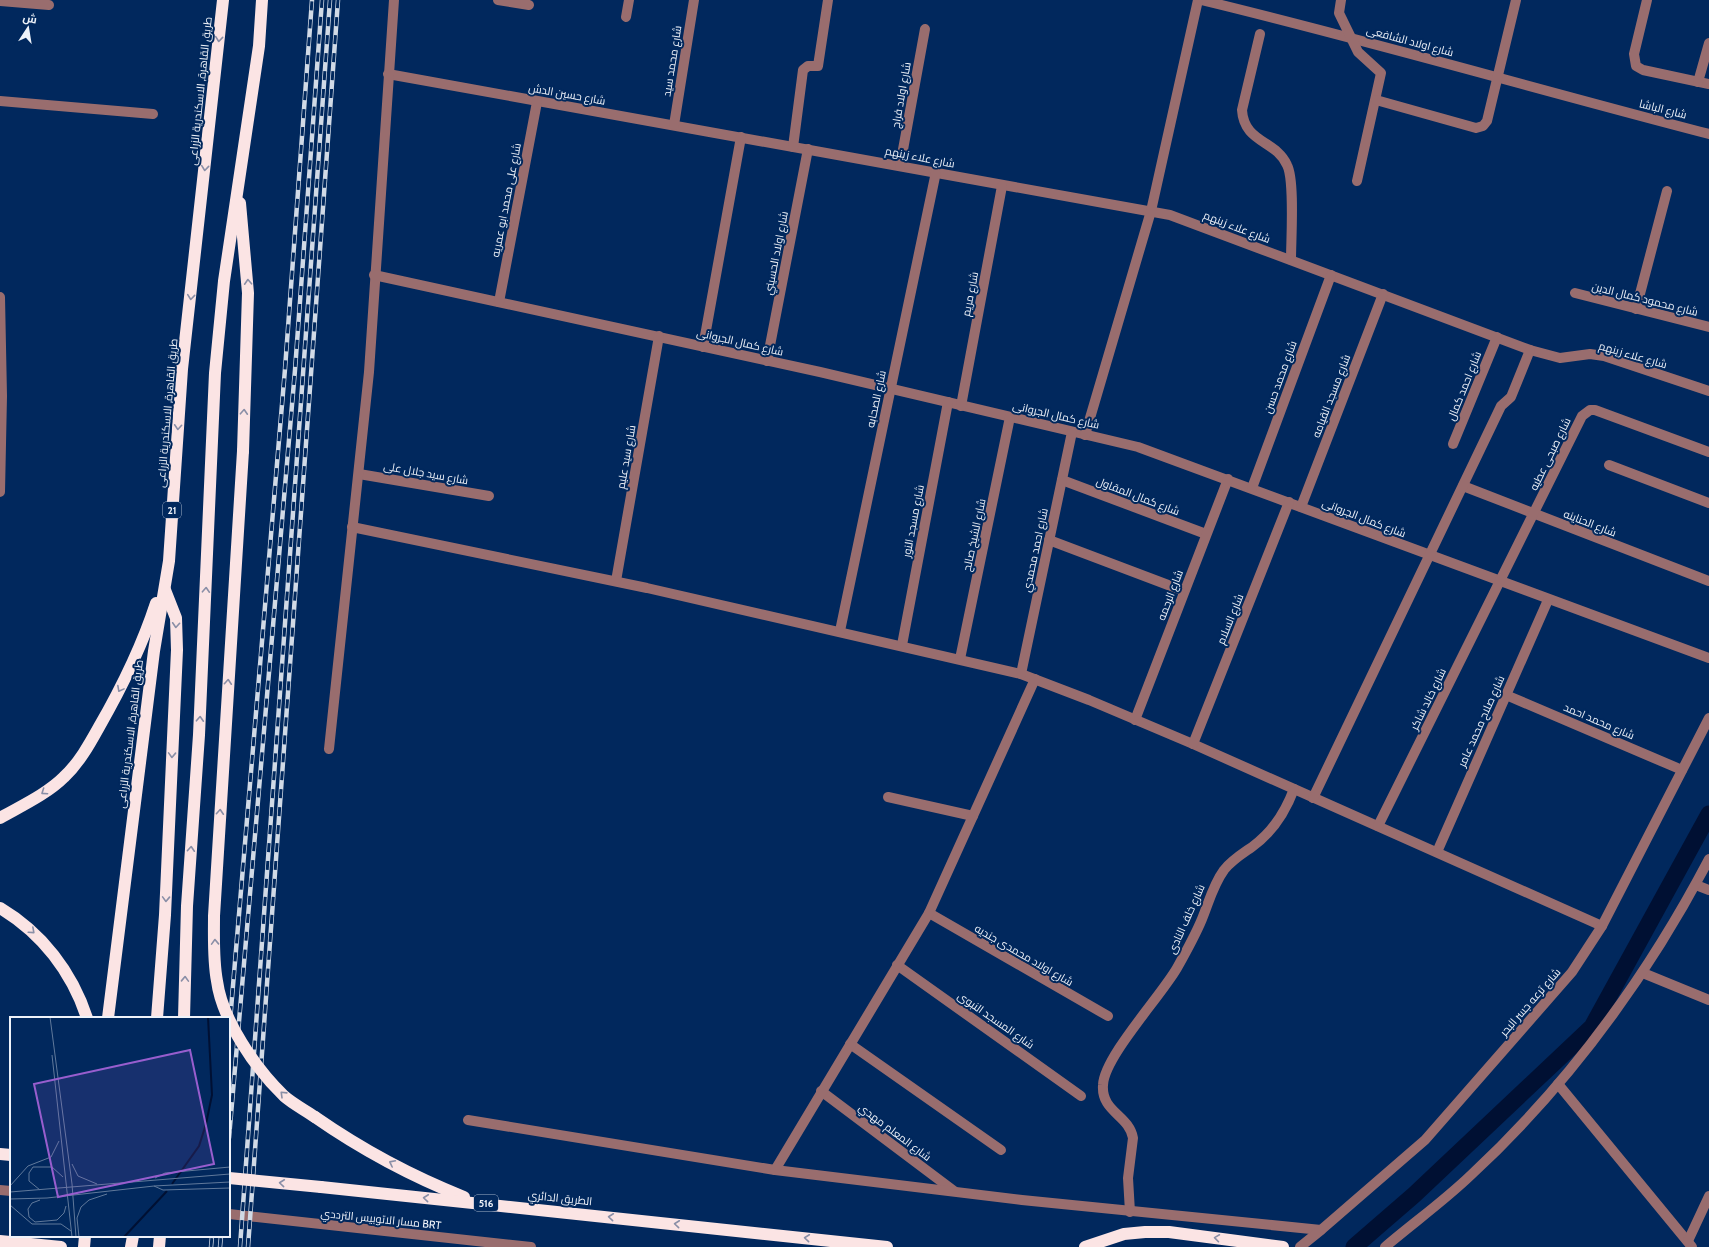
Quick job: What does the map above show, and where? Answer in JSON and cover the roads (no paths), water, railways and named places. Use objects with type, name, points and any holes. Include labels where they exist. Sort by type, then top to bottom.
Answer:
[{"type":"highway","name":"طريق القاهرة, الاسكندرية الزراعى","points":[[108,1017],[154,651],[169,561],[182,368],[223,0]]},
{"type":"highway","points":[[184,1017],[187,906],[199,735],[215,373],[224,281],[259,46],[262,0]]},
{"type":"highway","points":[[229,1017],[224,1006],[217,981],[214,916],[243,451],[248,293],[238,182]]},
{"type":"highway","points":[[0,818],[42,793],[63,778],[81,759],[128,673],[146,631],[169,561]]},
{"type":"highway","points":[[157,1017],[165,915],[177,650],[176,618],[164,588]]},
{"type":"highway","points":[[0,908],[20,921],[50,950],[74,986],[87,1017]]},
{"type":"highway","points":[[230,1019],[238,1036],[258,1067],[285,1096],[368,1151],[442,1188],[478,1203]]},
{"type":"highway","points":[[0,1154],[10,1155]]},
{"type":"highway","name":"الطريق الدائري","points":[[230,1178],[887,1247]]},
{"type":"highway","points":[[1085,1247],[1124,1234],[1163,1232],[1284,1247]]},
{"type":"highway","points":[[84,1247],[85,1237]]},
{"type":"highway","points":[[131,1247],[133,1237]]},
{"type":"highway","points":[[159,1247],[160,1237]]},
{"type":"highway","points":[[0,1241],[61,1247]]},
{"type":"street","points":[[0,0],[48,5]]},
{"type":"street","points":[[329,749],[369,372],[374,275],[394,0]]},
{"type":"street","points":[[498,0],[529,5]]},
{"type":"street","points":[[626,17],[629,0]]},
{"type":"street","name":"شارع محمد سيد","points":[[674,125],[694,0]]},
{"type":"street","points":[[793,147],[803,70],[808,66],[818,66],[828,0]]},
{"type":"street","points":[[1085,434],[1151,211],[1198,0]]},
{"type":"street","name":"شارع اولاد الشافعى","points":[[1201,0],[1352,38],[1611,109]]},
{"type":"street","points":[[1341,0],[1339,13],[1362,57],[1381,73],[1357,181]]},
{"type":"street","points":[[1376,100],[1476,128],[1483,126],[1487,121],[1499,78],[1516,0]]},
{"type":"street","points":[[1647,0],[1634,54],[1636,66],[1643,70],[1709,84]]},
{"type":"street","name":"شارع اولاد فراج","points":[[900,166],[925,29]]},
{"type":"street","points":[[1260,34],[1242,110],[1243,120],[1247,129],[1254,136],[1283,158],[1290,171],[1291,260]]},
{"type":"street","points":[[1698,82],[1709,43]]},
{"type":"street","name":"شارع حسين الدش","points":[[388,74],[537,102],[741,137]]},
{"type":"street","points":[[0,100],[153,114]]},
{"type":"street","name":"شارع على محمد ابو عمريه","points":[[499,302],[537,102]]},
{"type":"street","name":"شارع الباشا","points":[[1611,109],[1709,134]]},
{"type":"street","points":[[703,347],[741,137]]},
{"type":"street","name":"شارع علاء زينهم","points":[[741,137],[936,172],[1002,186],[1170,215],[1331,274],[1530,350],[1560,358],[1590,354],[1604,356],[1709,391]]},
{"type":"street","name":"شارع اولاد الحسيني","points":[[767,361],[808,149]]},
{"type":"street","name":"شارع الصحابه","points":[[840,631],[936,172]]},
{"type":"street","name":"شارع مريم","points":[[962,406],[1002,186]]},
{"type":"street","points":[[1636,309],[1667,191]]},
{"type":"street","name":"شارع محمد حسن","points":[[1252,488],[1331,274]]},
{"type":"street","name":"شارع كمال الجروانى","points":[[374,275],[659,336],[1138,447],[1228,479],[1499,582],[1709,658]]},
{"type":"street","name":"شارع محمود كمال الدين","points":[[1575,293],[1709,327]]},
{"type":"street","name":"شارع مسجد القيامه","points":[[1301,507],[1383,294]]},
{"type":"street","points":[[0,297],[0,492]]},
{"type":"street","name":"شارع سيد عليم","points":[[616,581],[659,336]]},
{"type":"street","name":"شارع احمد كمال","points":[[1453,444],[1497,337]]},
{"type":"street","points":[[1313,798],[1501,406],[1511,397],[1530,350]]},
{"type":"street","name":"شارع مسجد النور","points":[[902,645],[948,402]]},
{"type":"street","name":"شارع صبحى عطيه","points":[[1499,582],[1582,416],[1590,410],[1595,410],[1709,452]]},
{"type":"street","name":"شارع الشيخ صالح","points":[[960,659],[1010,417]]},
{"type":"street","name":"شارع احمد محمدي","points":[[1021,674],[1072,432]]},
{"type":"street","points":[[1609,466],[1709,503]]},
{"type":"street","name":"شارع سيد جلال على","points":[[359,474],[489,496]]},
{"type":"street","name":"شارع الرحمه","points":[[1135,720],[1228,479]]},
{"type":"street","name":"شارع كمال المقاول","points":[[1062,480],[1206,534]]},
{"type":"street","name":"شارع الحناينه","points":[[1463,486],[1709,581]]},
{"type":"street","name":"شارع السلام","points":[[1193,744],[1289,502]]},
{"type":"street","points":[[352,527],[616,581],[902,645],[1035,678],[1193,744],[1602,926]]},
{"type":"street","points":[[1049,540],[1184,591]]},
{"type":"street","name":"شارع خالد شاكر","points":[[1378,826],[1499,582]]},
{"type":"street","name":"شارع صلاح محمد عامر","points":[[1437,852],[1548,600]]},
{"type":"street","points":[[775,1170],[928,913],[1035,678]]},
{"type":"street","name":"شارع محمد احمد","points":[[1506,695],[1682,770]]},
{"type":"street","name":"شارع ترعه جسر البحر","points":[[1300,1247],[1425,1140],[1572,972],[1602,926],[1709,718]]},
{"type":"street","name":"شارع خلف النادى","points":[[1130,1212],[1128,1178],[1133,1138],[1129,1126],[1111,1109],[1106,1102],[1103,1084],[1109,1068],[1125,1040],[1176,969],[1194,937],[1219,877],[1234,860],[1266,835],[1278,822],[1288,806],[1294,789]]},
{"type":"street","points":[[888,797],[973,816]]},
{"type":"street","points":[[1385,1247],[1471,1176],[1558,1084],[1598,1036],[1643,973],[1683,910],[1709,859]]},
{"type":"street","points":[[1696,885],[1709,890]]},
{"type":"street","name":"شارع اولاد محمدى جنديه","points":[[928,913],[1108,1016]]},
{"type":"street","name":"شارع المسجد النبوى","points":[[897,965],[1081,1096]]},
{"type":"street","points":[[1643,973],[1709,1000]]},
{"type":"street","points":[[850,1044],[1002,1150]]},
{"type":"street","points":[[1558,1084],[1690,1244],[1709,1196]]},
{"type":"street","name":"شارع المعلم مهدي","points":[[821,1091],[955,1192]]},
{"type":"street","points":[[468,1120],[775,1170],[1130,1212],[1321,1230]]},
{"type":"street","points":[[0,1190],[10,1191]]},
{"type":"street","name":"مسار الاتوبيس الترددي BRT","points":[[230,1214],[531,1247]]},
{"type":"waterway","points":[[1354,1247],[1414,1195],[1592,1027],[1709,814]]},
{"type":"railway","points":[[230,1021],[285,369],[312,0]]},
{"type":"railway","points":[[230,1126],[295,370],[322,0]]},
{"type":"railway","points":[[240,1247],[330,0]]},
{"type":"railway","points":[[248,1247],[338,0]]},
{"type":"railway","points":[[211,1247],[212,1237]]},
{"type":"railway","points":[[220,1247],[221,1237]]}]
